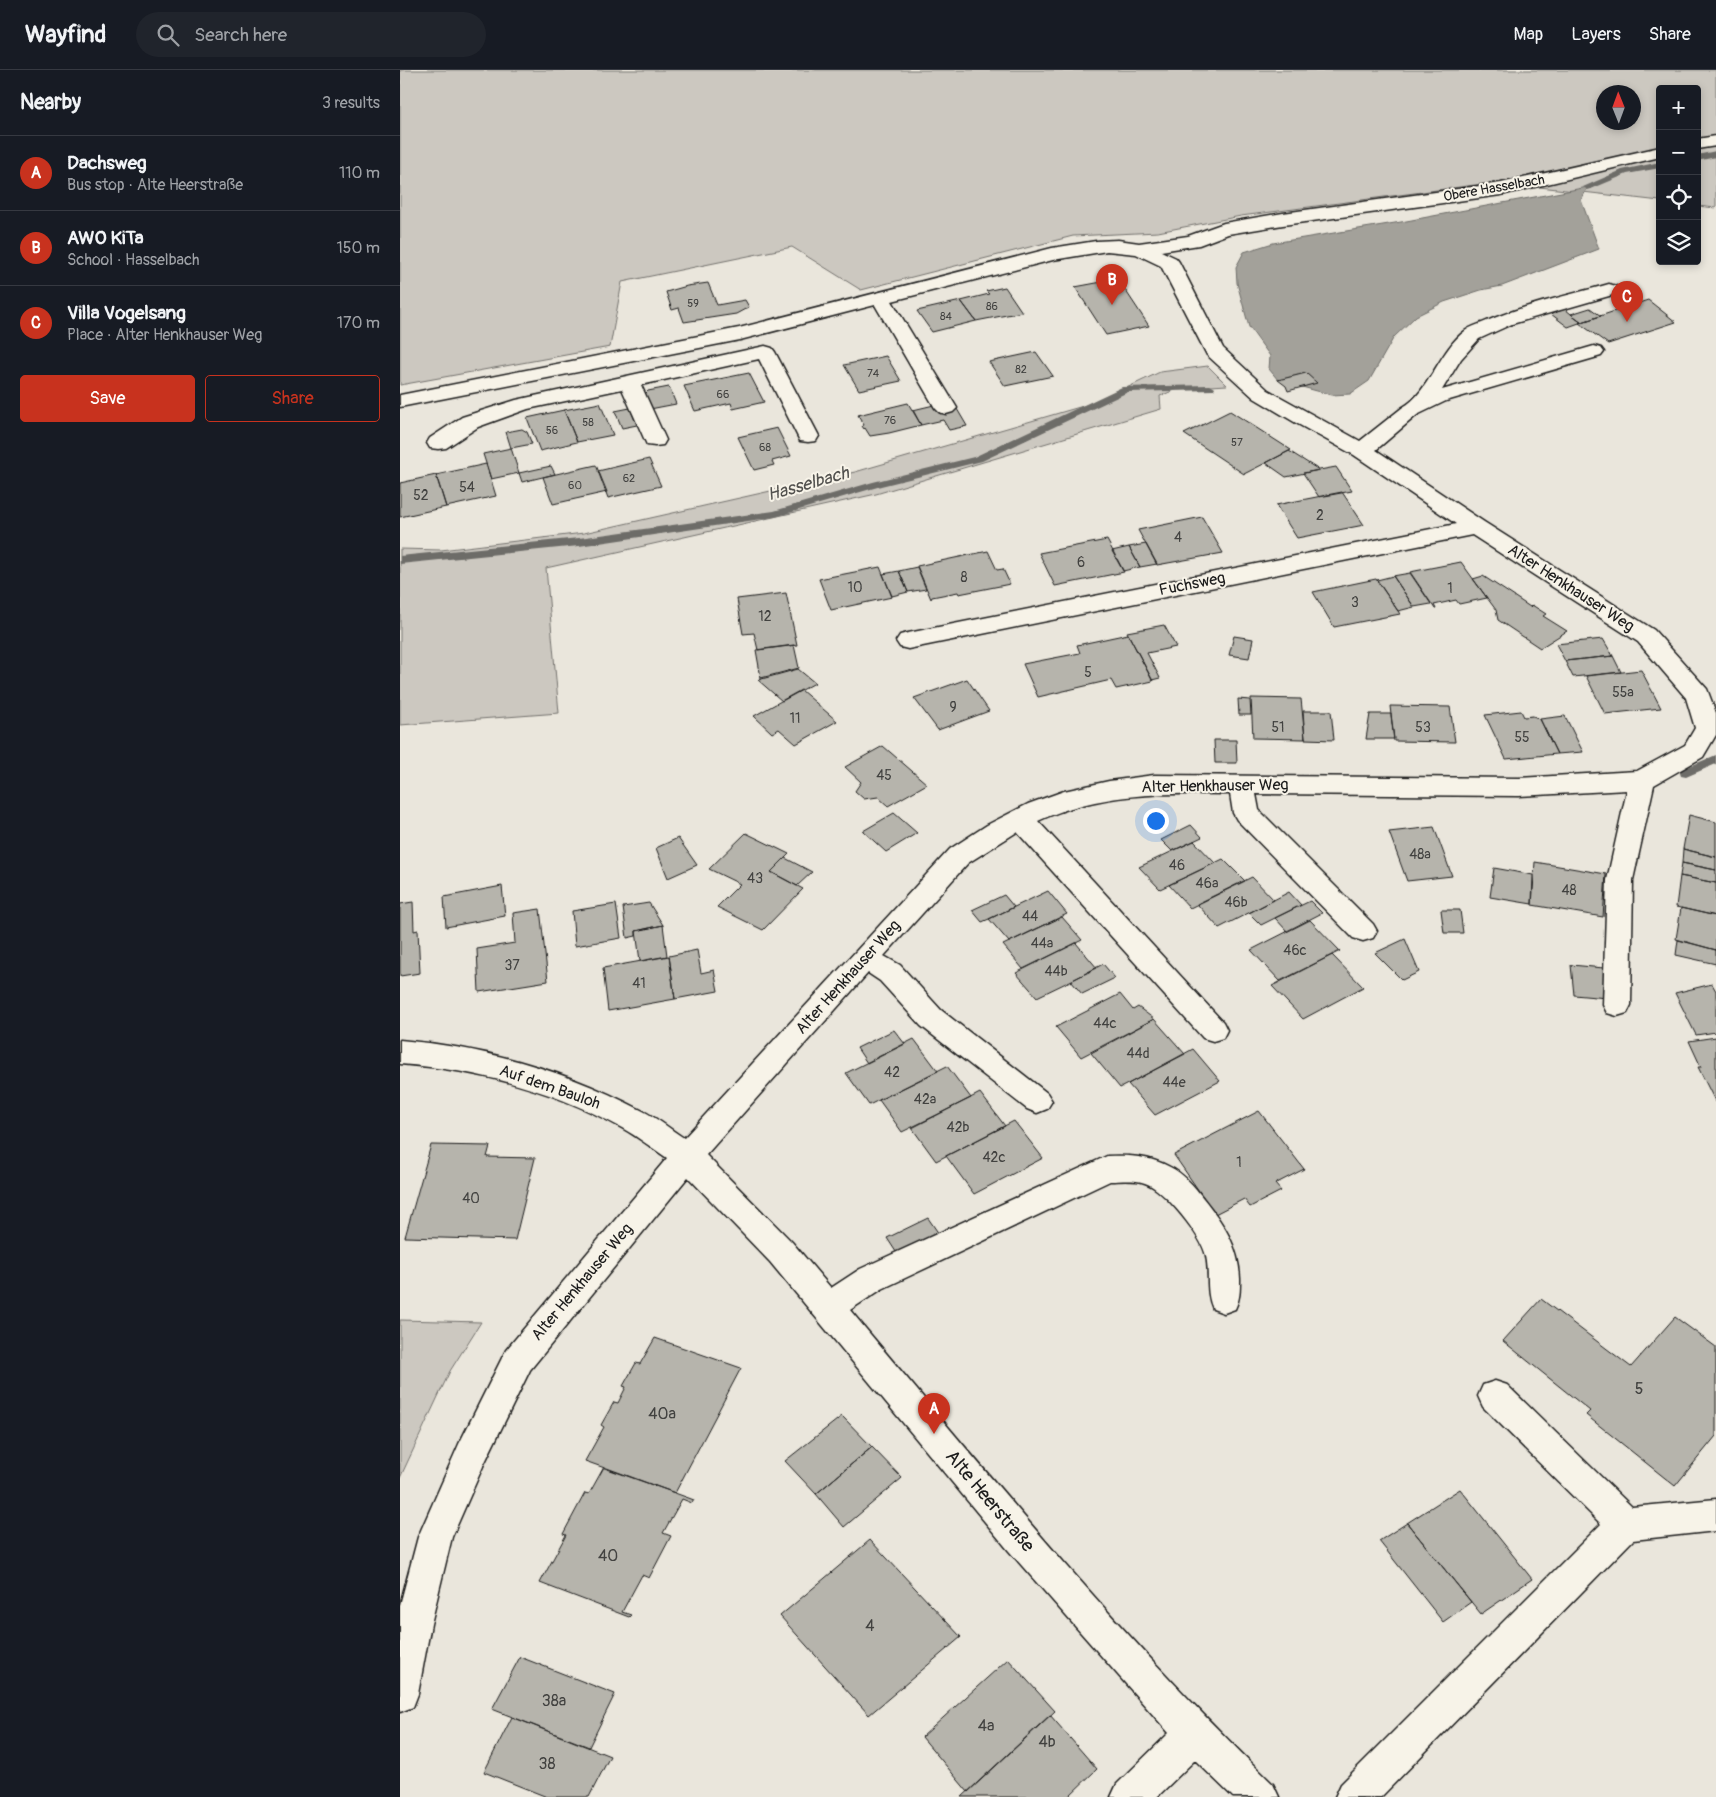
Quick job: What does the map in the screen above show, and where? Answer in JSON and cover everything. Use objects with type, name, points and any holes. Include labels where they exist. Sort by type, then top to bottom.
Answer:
[{"type":"street","points":[[1701,143],[1716,141]]},
{"type":"street","name":"Obere Hasselbach","points":[[1192,241],[1224,229],[1501,189],[1656,153]]},
{"type":"street","points":[[1140,249],[1169,262],[1192,241]]},
{"type":"street","points":[[400,401],[576,368],[753,330],[1052,254],[1088,247],[1116,246],[1140,249],[1192,241]]},
{"type":"street","name":"Alter Henkhauser Weg","points":[[400,1694],[413,1624],[435,1537],[471,1455],[518,1360],[710,1128],[959,856],[989,836],[1021,819],[1062,801],[1105,791],[1154,784],[1519,787],[1642,780],[1694,751],[1712,729],[1698,695],[1646,636],[1476,527],[1362,450],[1261,394],[1214,351],[1169,262]]},
{"type":"street","points":[[1417,407],[1437,382],[1453,356],[1472,335],[1505,320],[1609,290]]},
{"type":"street","points":[[881,299],[946,408]]},
{"type":"street","points":[[753,330],[808,436]]},
{"type":"street","points":[[438,442],[470,422],[523,404],[765,352]]},
{"type":"street","points":[[1362,450],[1417,407],[1439,397],[1594,352]]},
{"type":"street","points":[[629,382],[655,440]]},
{"type":"street","name":"Fuchsweg","points":[[908,641],[1476,527]]},
{"type":"street","points":[[1617,1005],[1620,880],[1642,780]]},
{"type":"street","points":[[1242,784],[1246,813],[1364,931]]},
{"type":"street","points":[[1021,819],[1213,1030]]},
{"type":"street","points":[[866,958],[890,973],[931,1018],[1037,1100]]},
{"type":"street","name":"Auf dem Bauloh","points":[[400,1052],[436,1056],[509,1070],[583,1094],[634,1120],[686,1156]]},
{"type":"street","name":"Alte Heerstraße","points":[[686,1156],[781,1252],[1021,1539],[1196,1734],[1260,1797]]},
{"type":"street","points":[[828,1307],[871,1280],[1106,1168],[1127,1167],[1144,1169],[1162,1176],[1180,1191],[1214,1237],[1222,1256],[1224,1298]]},
{"type":"street","points":[[1495,1396],[1625,1524]]},
{"type":"street","points":[[1354,1797],[1625,1524],[1716,1515]]},
{"type":"street","points":[[1130,1797],[1196,1734]]},
{"type":"shaded area","points":[[400,70],[1716,70],[1716,208],[1701,206],[1701,85],[1656,85],[1656,201],[1497,182],[1241,216],[1158,232],[1073,236],[861,290],[792,247],[622,282],[610,347],[400,385]]},
{"type":"shaded area","points":[[1588,187],[1581,200],[1599,249],[1502,286],[1481,290],[1444,302],[1416,316],[1394,337],[1369,381],[1350,394],[1332,395],[1302,387],[1316,383],[1306,373],[1278,380],[1269,369],[1270,356],[1249,327],[1237,283],[1236,267],[1244,252],[1273,243],[1401,222]]},
{"type":"shaded area","points":[[1208,366],[1227,385],[1180,388],[1160,396],[1161,409],[876,494],[546,568],[559,713],[400,725],[400,549],[441,550],[584,533],[855,472],[1097,402],[1160,372]]},
{"type":"shaded area","points":[[400,1320],[481,1322],[450,1371],[400,1478]]},
{"type":"building","points":[[1118,279],[1149,326],[1106,335],[1075,287]]},
{"type":"building","points":[[708,283],[717,305],[745,300],[749,307],[736,314],[684,322],[679,308],[672,310],[666,292]]},
{"type":"building","points":[[1005,287],[1022,312],[976,321],[961,301],[989,294],[986,291]]},
{"type":"building","points":[[1648,300],[1676,322],[1608,344],[1579,323]]},
{"type":"building","points":[[961,301],[976,321],[932,332],[917,311]]},
{"type":"building","points":[[1590,308],[1601,316],[1582,322],[1571,314]]},
{"type":"building","points":[[1565,309],[1582,322],[1568,327],[1551,314]]},
{"type":"building","points":[[1036,352],[1053,376],[1005,386],[989,362]]},
{"type":"building","points":[[886,356],[901,381],[859,390],[844,365]]},
{"type":"building","points":[[749,373],[764,402],[733,409],[731,403],[695,411],[684,386]]},
{"type":"building","points":[[1306,373],[1317,383],[1288,391],[1286,386],[1278,380]]},
{"type":"building","points":[[669,387],[676,404],[650,409],[644,395],[648,391]]},
{"type":"building","points":[[600,403],[613,435],[577,442],[564,410]]},
{"type":"building","points":[[908,403],[921,425],[870,436],[862,426],[864,425],[858,415]]},
{"type":"building","points":[[934,405],[940,414],[957,409],[967,426],[949,430],[943,420],[921,425],[913,410]]},
{"type":"building","points":[[630,408],[637,425],[622,428],[615,411]]},
{"type":"building","points":[[564,410],[577,442],[540,451],[527,418]]},
{"type":"building","points":[[1230,411],[1291,450],[1244,474],[1184,434]]},
{"type":"building","points":[[777,428],[791,456],[772,461],[774,465],[754,470],[738,437]]},
{"type":"building","points":[[522,429],[527,432],[532,444],[511,448],[506,432]]},
{"type":"building","points":[[511,448],[519,473],[491,479],[483,454]]},
{"type":"building","points":[[1289,451],[1319,470],[1286,477],[1266,463]]},
{"type":"building","points":[[649,459],[661,486],[608,498],[598,471]]},
{"type":"building","points":[[486,464],[496,496],[446,507],[436,475]]},
{"type":"building","points":[[596,465],[607,492],[553,504],[543,477]]},
{"type":"building","points":[[551,466],[555,474],[522,482],[519,473]]},
{"type":"building","points":[[1336,467],[1352,491],[1319,497],[1303,473]]},
{"type":"building","points":[[436,475],[446,507],[400,517],[400,483]]},
{"type":"building","points":[[1342,492],[1364,525],[1297,538],[1276,505]]},
{"type":"building","points":[[1202,517],[1223,553],[1157,565],[1138,530]]},
{"type":"building","points":[[1107,540],[1124,572],[1055,586],[1039,553]]},
{"type":"building","points":[[1146,544],[1157,564],[1140,567],[1129,547]]},
{"type":"building","points":[[1129,547],[1140,567],[1123,571],[1112,551]]},
{"type":"building","points":[[988,551],[997,570],[1003,569],[1010,584],[959,594],[958,592],[932,597],[931,599],[917,566]]},
{"type":"building","points":[[1461,562],[1487,598],[1459,604],[1456,600],[1434,605],[1435,609],[1410,572]]},
{"type":"building","points":[[880,567],[892,597],[831,610],[819,579]]},
{"type":"building","points":[[917,567],[926,589],[908,592],[899,571]]},
{"type":"building","points":[[899,571],[908,592],[892,596],[883,574]]},
{"type":"building","points":[[1410,573],[1431,604],[1414,607],[1393,576]]},
{"type":"building","points":[[1393,576],[1414,607],[1398,611],[1377,580]]},
{"type":"building","points":[[1483,576],[1530,607],[1532,605],[1546,614],[1543,616],[1567,631],[1540,648],[1498,620],[1496,610],[1473,579]]},
{"type":"building","points":[[1376,579],[1400,614],[1334,627],[1313,592]]},
{"type":"building","points":[[786,593],[797,645],[758,650],[754,633],[743,634],[737,599]]},
{"type":"building","points":[[1164,625],[1176,647],[1147,653],[1160,678],[1152,680],[1127,632]]},
{"type":"building","points":[[1128,634],[1153,681],[1116,689],[1111,680],[1038,697],[1023,664],[1080,653],[1077,645]]},
{"type":"building","points":[[1234,636],[1253,639],[1249,658],[1229,655]]},
{"type":"building","points":[[1603,639],[1613,656],[1565,661],[1556,644]]},
{"type":"building","points":[[794,645],[799,668],[761,678],[756,650]]},
{"type":"building","points":[[1613,656],[1621,672],[1573,677],[1565,661]]},
{"type":"building","points":[[798,669],[815,683],[782,701],[758,680]]},
{"type":"building","points":[[1641,670],[1661,708],[1605,714],[1586,676]]},
{"type":"building","points":[[967,679],[989,711],[938,730],[914,698]]},
{"type":"building","points":[[801,690],[837,721],[796,744],[779,729],[772,733],[754,716]]},
{"type":"building","points":[[1251,698],[1301,699],[1305,739],[1253,738]]},
{"type":"building","points":[[1238,699],[1250,700],[1251,715],[1239,715]]},
{"type":"building","points":[[1390,706],[1450,707],[1455,742],[1394,741]]},
{"type":"building","points":[[1303,711],[1331,711],[1334,740],[1305,739]]},
{"type":"building","points":[[1521,711],[1524,717],[1533,716],[1540,719],[1557,754],[1506,759],[1485,715]]},
{"type":"building","points":[[1370,714],[1391,714],[1394,739],[1366,739]]},
{"type":"building","points":[[1565,716],[1583,752],[1557,754],[1540,719]]},
{"type":"building","points":[[1214,740],[1236,740],[1237,763],[1215,763]]},
{"type":"building","points":[[883,746],[927,784],[888,806],[878,797],[864,799],[855,791],[861,782],[845,767]]},
{"type":"building","points":[[894,813],[917,833],[886,852],[863,831]]},
{"type":"building","points":[[1689,815],[1716,822],[1716,857],[1683,849]]},
{"type":"building","points":[[1191,825],[1202,837],[1172,851],[1161,840]]},
{"type":"building","points":[[1434,827],[1452,876],[1407,881],[1389,832]]},
{"type":"building","points":[[746,833],[789,854],[771,872],[803,889],[763,930],[717,907],[740,884],[709,869]]},
{"type":"building","points":[[678,838],[697,865],[668,878],[656,848]]},
{"type":"building","points":[[1194,841],[1215,863],[1160,889],[1139,867]]},
{"type":"building","points":[[1683,849],[1716,857],[1716,870],[1682,863]]},
{"type":"building","points":[[785,858],[812,872],[797,886],[771,872]]},
{"type":"building","points":[[1223,859],[1245,881],[1190,908],[1169,885]]},
{"type":"building","points":[[1535,862],[1606,874],[1603,917],[1532,905]]},
{"type":"building","points":[[1682,863],[1716,870],[1716,883],[1680,876]]},
{"type":"building","points":[[1494,868],[1533,875],[1532,904],[1490,897]]},
{"type":"building","points":[[1680,876],[1716,883],[1716,916],[1676,907]]},
{"type":"building","points":[[1252,877],[1274,900],[1219,928],[1197,904]]},
{"type":"building","points":[[502,886],[505,916],[446,927],[444,897]]},
{"type":"building","points":[[1048,891],[1067,914],[1009,942],[989,919]]},
{"type":"building","points":[[1289,892],[1301,905],[1261,925],[1249,913]]},
{"type":"building","points":[[1004,895],[1014,907],[982,922],[972,910]]},
{"type":"building","points":[[1310,901],[1322,913],[1287,931],[1275,918]]},
{"type":"building","points":[[413,902],[414,931],[418,930],[420,973],[400,976],[400,904]]},
{"type":"building","points":[[649,903],[663,925],[636,931],[636,936],[627,938],[623,907]]},
{"type":"building","points":[[616,904],[621,938],[575,946],[572,911]]},
{"type":"building","points":[[1681,908],[1716,916],[1716,950],[1676,939]]},
{"type":"building","points":[[540,909],[548,981],[479,992],[477,949],[515,943],[513,913]]},
{"type":"building","points":[[1441,910],[1460,910],[1463,933],[1444,933]]},
{"type":"building","points":[[1062,917],[1082,940],[1023,969],[1003,945]]},
{"type":"building","points":[[1310,920],[1340,951],[1280,981],[1251,950]]},
{"type":"building","points":[[663,925],[667,956],[640,961],[636,931]]},
{"type":"building","points":[[1405,939],[1419,972],[1402,980],[1375,953]]},
{"type":"building","points":[[1678,940],[1716,950],[1716,964],[1676,955]]},
{"type":"building","points":[[1076,943],[1097,968],[1037,997],[1016,973]]},
{"type":"building","points":[[697,950],[701,973],[714,970],[718,991],[675,999],[669,956]]},
{"type":"building","points":[[1332,955],[1363,987],[1303,1019],[1272,986]]},
{"type":"building","points":[[669,956],[675,999],[608,1011],[603,968]]},
{"type":"building","points":[[1103,964],[1115,978],[1082,994],[1071,981]]},
{"type":"building","points":[[1571,965],[1604,968],[1607,998],[1574,995]]},
{"type":"building","points":[[1712,984],[1716,991],[1716,1032],[1696,1035],[1675,993]]},
{"type":"building","points":[[1120,994],[1133,1010],[1138,1007],[1154,1019],[1081,1057],[1056,1027]]},
{"type":"building","points":[[1154,1019],[1185,1054],[1120,1088],[1091,1053]]},
{"type":"building","points":[[894,1030],[905,1044],[867,1063],[857,1048]]},
{"type":"building","points":[[1716,1037],[1716,1103],[1698,1067],[1701,1067],[1689,1041]]},
{"type":"building","points":[[914,1039],[938,1071],[869,1105],[846,1073]]},
{"type":"building","points":[[1193,1049],[1220,1081],[1155,1115],[1128,1084]]},
{"type":"building","points":[[947,1066],[971,1098],[902,1132],[879,1100]]},
{"type":"building","points":[[980,1093],[1005,1126],[936,1161],[912,1128]]},
{"type":"building","points":[[1259,1111],[1304,1169],[1275,1184],[1281,1191],[1250,1207],[1244,1199],[1215,1214],[1174,1155]]},
{"type":"building","points":[[1014,1121],[1043,1158],[974,1194],[946,1156]]},
{"type":"building","points":[[431,1145],[490,1146],[487,1157],[535,1158],[515,1240],[405,1237]]},
{"type":"building","points":[[928,1218],[939,1234],[898,1255],[887,1238]]},
{"type":"building","points":[[1541,1299],[1631,1367],[1675,1317],[1716,1347],[1716,1436],[1675,1486],[1586,1415],[1590,1411],[1503,1341]]},
{"type":"building","points":[[655,1338],[741,1368],[675,1493],[585,1461],[604,1427],[601,1425],[614,1402],[618,1403],[626,1387],[623,1386],[636,1363],[640,1364]]},
{"type":"building","points":[[842,1416],[872,1447],[816,1494],[785,1461]]},
{"type":"building","points":[[872,1447],[902,1478],[844,1527],[816,1494]]},
{"type":"building","points":[[604,1467],[694,1500],[692,1503],[682,1499],[663,1533],[671,1536],[649,1578],[642,1575],[622,1612],[631,1615],[629,1617],[540,1583],[566,1535],[563,1534],[585,1493],[589,1494]]},
{"type":"building","points":[[1460,1489],[1532,1579],[1481,1614],[1407,1523]]},
{"type":"building","points":[[1407,1523],[1471,1602],[1443,1622],[1379,1541]]},
{"type":"building","points":[[870,1540],[961,1637],[869,1715],[780,1616]]},
{"type":"building","points":[[520,1657],[615,1694],[589,1747],[492,1709]]},
{"type":"building","points":[[1008,1659],[1055,1711],[968,1792],[922,1737]]},
{"type":"building","points":[[1050,1715],[1097,1769],[1068,1797],[962,1797]]},
{"type":"building","points":[[512,1717],[610,1756],[589,1797],[547,1797],[484,1772]]},
{"type":"waterway","name":"Hasselbach","points":[[1701,157],[1716,154]]},
{"type":"waterway","name":"Hasselbach","points":[[1588,187],[1625,172],[1656,166]]},
{"type":"waterway","name":"Hasselbach","points":[[400,560],[579,542],[775,514],[877,484],[978,459],[1126,389],[1210,388]]},
{"type":"waterway","points":[[1686,773],[1716,759]]},
{"type":"place","name":"AWO KiTa","points":[[1112,305]]},
{"type":"place","name":"Villa Vogelsang","points":[[1627,322]]},
{"type":"place","name":"Dachsweg","points":[[934,1434]]}]
